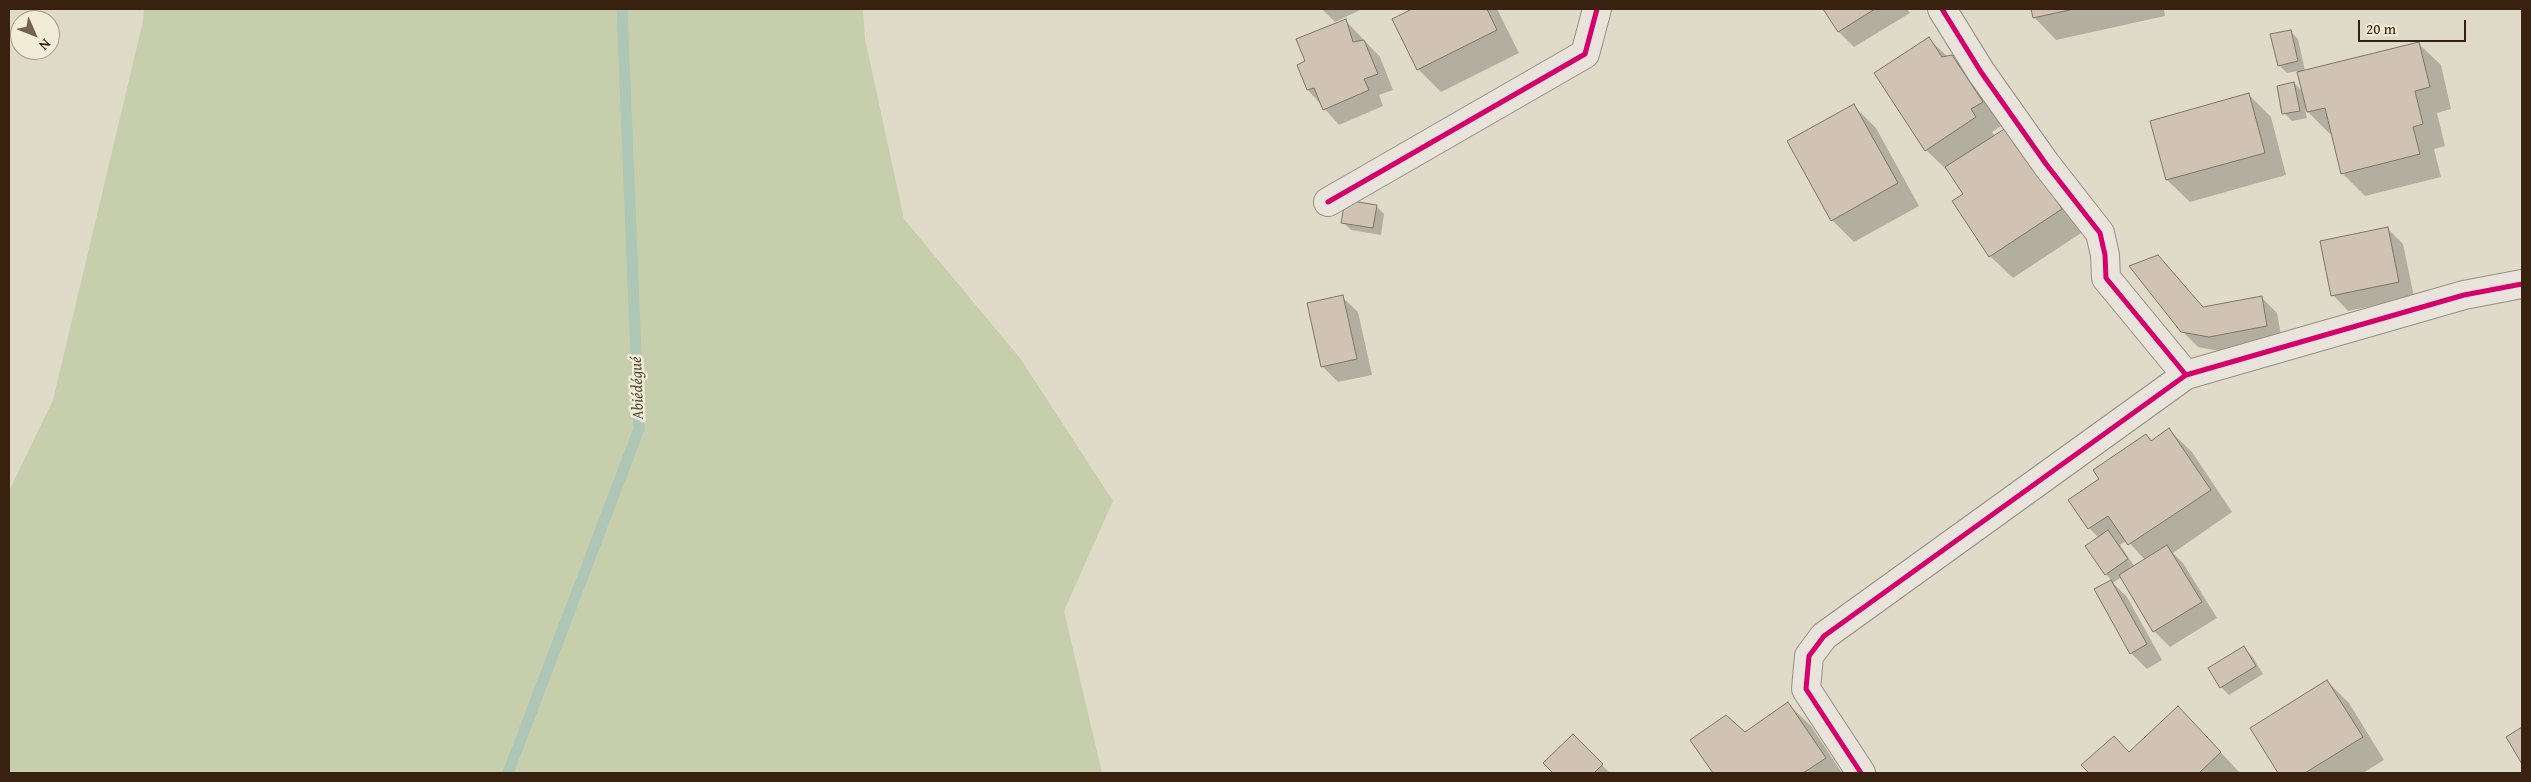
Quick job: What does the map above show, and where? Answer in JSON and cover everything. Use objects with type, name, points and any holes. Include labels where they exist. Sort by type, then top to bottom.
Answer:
[{"type":"street","points":[[1328,202],[1585,54],[1597,9]]},
{"type":"street","points":[[1942,9],[1997,95],[2046,164],[2100,233],[2106,278],[2186,375]]},
{"type":"street","points":[[1861,773],[1806,690],[1808,656],[1824,636],[2186,375],[2464,295],[2522,284]]},
{"type":"green space","points":[[144,9],[863,9],[865,39],[904,219],[1020,358],[1113,501],[1064,611],[1102,773],[9,773],[9,491],[53,400],[143,21]]},
{"type":"building","points":[[1412,9],[1487,9],[1497,30],[1417,70],[1392,19]]},
{"type":"building","points":[[1823,9],[1875,9],[1838,32]]},
{"type":"building","points":[[2031,9],[2074,9],[2033,18]]},
{"type":"building","points":[[1346,19],[1353,42],[1364,40],[1378,74],[1364,79],[1369,90],[1323,110],[1314,88],[1307,90],[1297,65],[1305,61],[1296,39]]},
{"type":"building","points":[[2291,30],[2298,61],[2278,66],[2270,34]]},
{"type":"building","points":[[1929,37],[1942,57],[1952,55],[1983,102],[1971,109],[1976,117],[1925,151],[1874,73]]},
{"type":"building","points":[[2419,42],[2430,87],[2415,91],[2423,124],[2413,127],[2420,154],[2341,174],[2325,108],[2307,112],[2297,72]]},
{"type":"building","points":[[2294,82],[2300,111],[2282,114],[2277,86]]},
{"type":"building","points":[[2249,93],[2265,153],[2166,180],[2150,121]]},
{"type":"building","points":[[1854,104],[1898,183],[1831,221],[1787,141]]},
{"type":"building","points":[[2009,126],[2062,209],[1989,257],[1952,201],[1963,194],[1945,167]]},
{"type":"building","points":[[1345,200],[1377,205],[1373,228],[1341,223]]},
{"type":"building","points":[[2388,227],[2399,282],[2331,296],[2320,241]]},
{"type":"building","points":[[2158,255],[2203,307],[2262,296],[2267,326],[2209,337],[2181,332],[2129,266]]},
{"type":"building","points":[[1343,295],[1357,359],[1321,367],[1307,303]]},
{"type":"building","points":[[2169,428],[2211,490],[2128,545],[2108,516],[2088,529],[2068,500],[2099,479],[2093,470],[2146,434],[2151,441]]},
{"type":"building","points":[[2108,530],[2128,559],[2105,575],[2085,546]]},
{"type":"building","points":[[2167,545],[2202,602],[2153,632],[2119,575]]},
{"type":"building","points":[[2111,580],[2147,644],[2130,654],[2094,589]]},
{"type":"building","points":[[2244,646],[2256,666],[2220,688],[2208,668]]},
{"type":"building","points":[[2327,680],[2363,737],[2305,773],[2278,773],[2250,728]]},
{"type":"building","points":[[1788,702],[1826,758],[1803,773],[1713,773],[1690,740],[1726,715],[1745,732]]},
{"type":"building","points":[[2178,706],[2221,752],[2199,773],[2089,773],[2081,765],[2114,736],[2129,752]]},
{"type":"building","points":[[2522,727],[2522,764],[2506,737]]},
{"type":"building","points":[[1573,734],[1603,764],[1594,773],[1553,773],[1543,763]]},
{"type":"waterway","name":"Abiédégué","points":[[508,773],[639,429],[622,9]]},
{"type":"cycle path","points":[[1328,202],[1585,54],[1597,9]]},
{"type":"cycle path","points":[[1861,773],[1806,689],[1809,656],[1824,636],[2186,375],[2106,278],[2105,255],[2100,233],[2046,164],[1981,72],[1942,9]]},
{"type":"cycle path","points":[[2186,375],[2464,295],[2522,284]]}]
